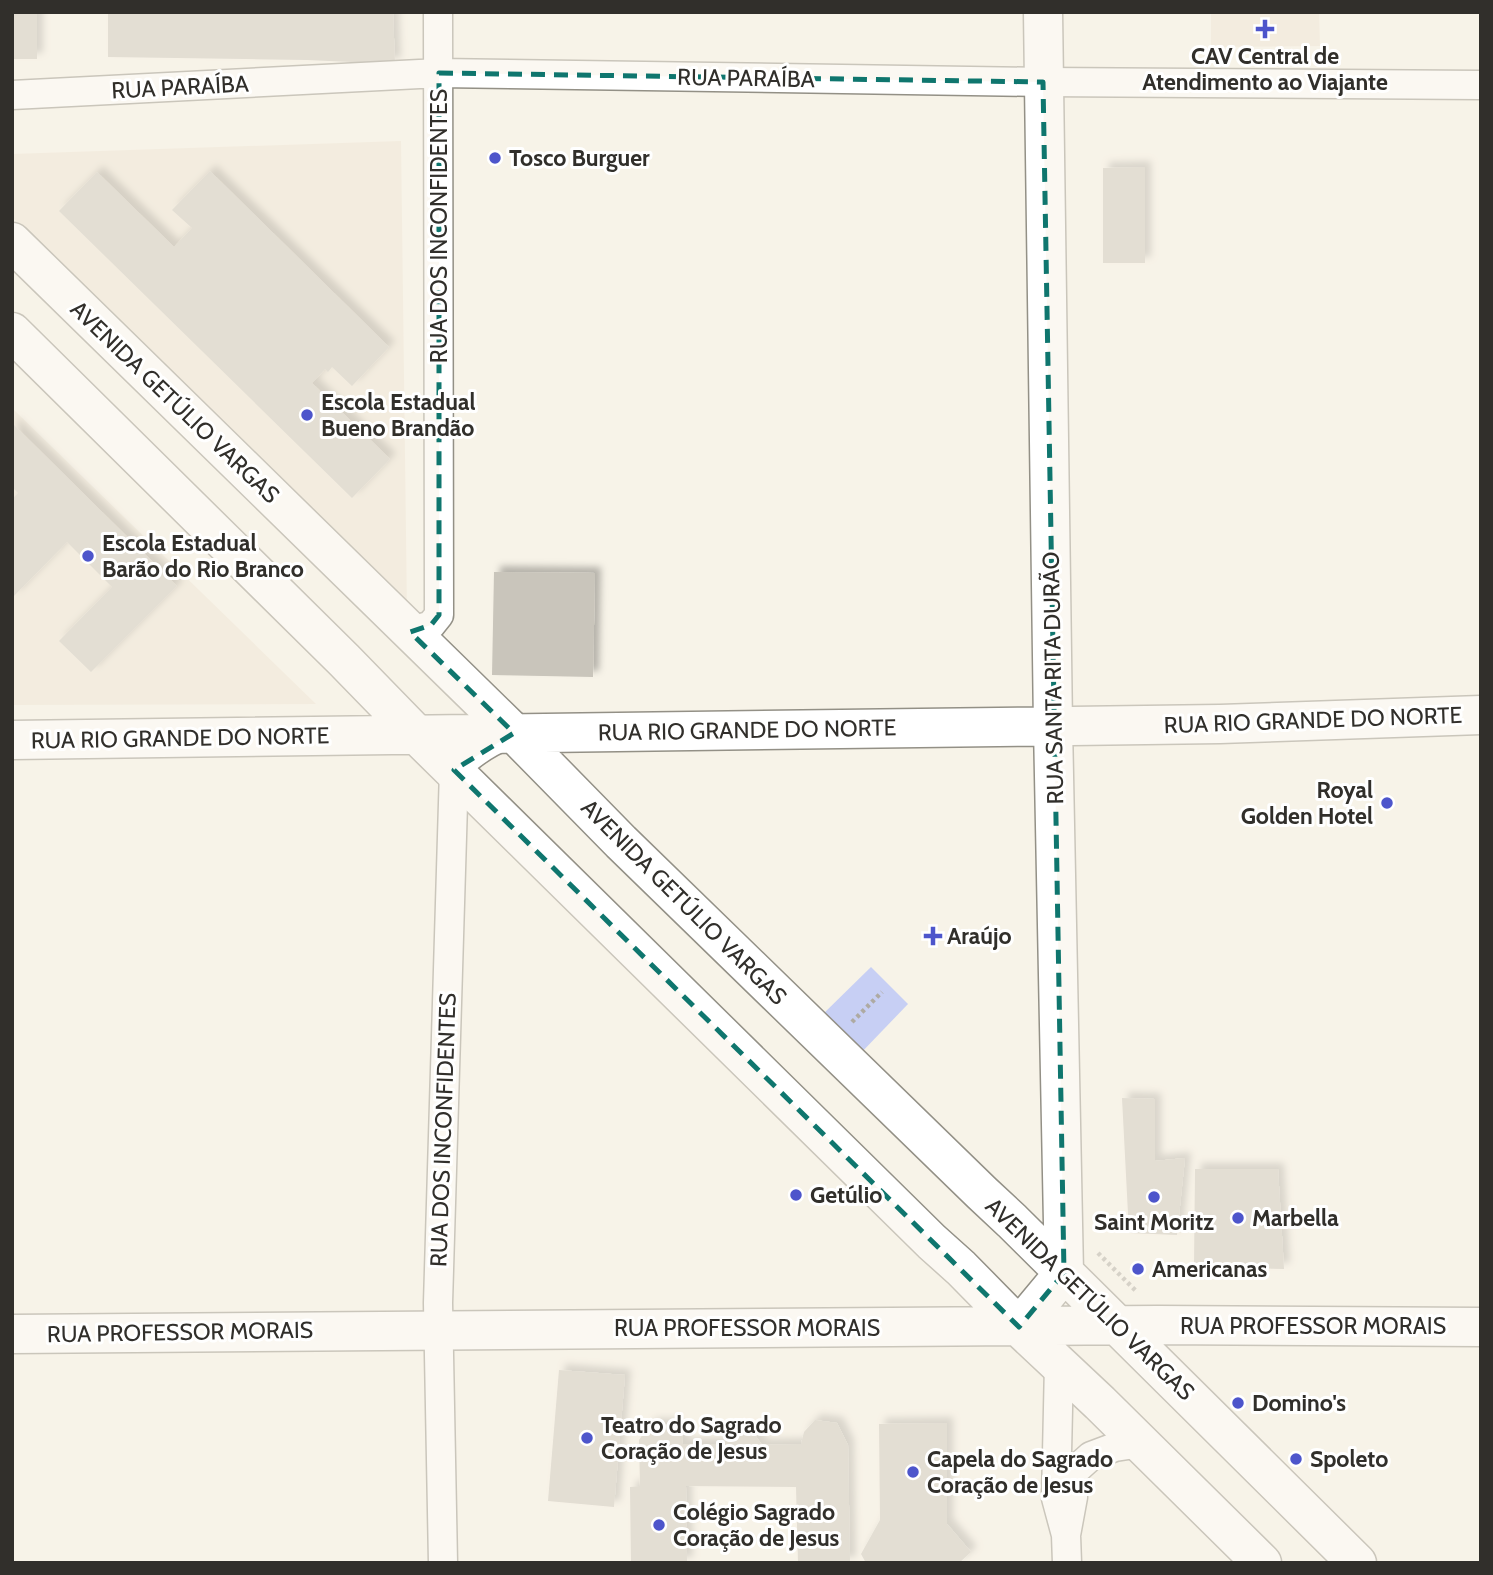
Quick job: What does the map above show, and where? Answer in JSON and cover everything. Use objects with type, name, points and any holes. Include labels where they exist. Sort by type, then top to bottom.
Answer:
[{"type":"street","name":"RUA DOS INCONFIDENTES","points":[[410,632],[431,625],[439,615],[438,12]]},
{"type":"street","name":"RUA SANTA RITA DURÃO","points":[[1043,12],[1064,1273]]},
{"type":"street","name":"RUA PARAÍBA","points":[[12,96],[439,73],[1481,85]]},
{"type":"street","name":"AVENIDA GETÚLIO VARGAS","points":[[12,242],[514,733],[621,842],[1012,1221],[1357,1563]]},
{"type":"street","points":[[12,332],[417,735],[1262,1563]]},
{"type":"street","points":[[342,736],[370,718],[374,707],[370,687]]},
{"type":"street","name":"RUA RIO GRANDE DO NORTE","points":[[12,740],[1220,724],[1481,715]]},
{"type":"street","points":[[454,770],[479,748],[514,733]]},
{"type":"street","name":"RUA DOS INCONFIDENTES","points":[[443,1563],[438,1303],[454,770]]},
{"type":"street","points":[[1019,1327],[1064,1273]]},
{"type":"street","name":"RUA PROFESSOR MORAIS","points":[[12,1334],[1118,1326],[1481,1327]]},
{"type":"street","points":[[1059,1364],[1056,1498],[1066,1549]]},
{"type":"street","points":[[1066,1549],[1073,1497],[1072,1473],[1091,1456],[1115,1447],[1141,1443]]},
{"type":"path","points":[[830,1045],[882,992]]},
{"type":"highlighted area","points":[[439,73],[1043,82],[1064,1273],[1019,1327],[454,770],[514,733],[410,632],[431,625],[439,615]]},
{"type":"shaded area","name":"CAV Central de Atendimento ao Viajante","points":[[1211,12],[1319,12],[1320,46],[1211,47]]},
{"type":"shaded area","name":"Escola Estadual Bueno Brandão","points":[[401,141],[407,613],[12,217],[12,154]]},
{"type":"shaded area","name":"Escola Estadual Barão do Rio Branco","points":[[12,408],[316,704],[12,705]]},
{"type":"shaded area","points":[[871,967],[908,1004],[858,1056],[820,1017]]},
{"type":"building","points":[[12,12],[37,12],[37,59],[12,59]]},
{"type":"building","points":[[108,12],[393,12],[395,64],[108,57]]},
{"type":"building","points":[[1145,167],[1145,263],[1103,263],[1103,168]]},
{"type":"building","points":[[210,171],[389,347],[352,386],[332,367],[328,372],[325,369],[312,383],[390,459],[352,498],[59,211],[97,172],[174,247],[192,228],[172,210]]},
{"type":"building","points":[[12,423],[177,586],[91,672],[59,641],[112,587],[67,542],[12,598],[12,499],[18,493],[12,487]]},
{"type":"building","points":[[494,572],[595,573],[593,677],[492,675]]},
{"type":"building","name":"Saint Moritz","points":[[1122,1098],[1155,1099],[1155,1161],[1185,1158],[1177,1235],[1129,1233]]},
{"type":"building","name":"Marbella","points":[[1195,1169],[1278,1169],[1284,1269],[1194,1267]]},
{"type":"building","name":"Teatro do Sagrado Coração de Jesus","points":[[559,1370],[625,1375],[614,1507],[548,1501]]},
{"type":"building","name":"Colégio Sagrado Coração de Jesus","points":[[815,1420],[837,1423],[848,1445],[850,1563],[798,1563],[796,1487],[686,1486],[687,1563],[631,1563],[630,1487],[640,1486],[639,1440],[650,1424],[673,1424],[683,1437],[682,1444],[722,1444],[732,1431],[752,1431],[762,1445],[801,1444],[804,1432]]},
{"type":"building","name":"Capela do Sagrado Coração de Jesus","points":[[947,1423],[947,1524],[971,1552],[959,1563],[866,1563],[861,1554],[880,1520],[879,1424]]},
{"type":"place","name":"CAV Central de Atendimento ao Viajante","points":[[1265,29]]},
{"type":"place","name":"Tosco Burguer","points":[[495,158]]},
{"type":"place","name":"Escola Estadual Bueno Brandão","points":[[307,415]]},
{"type":"place","name":"Escola Estadual Barão do Rio Branco","points":[[88,556]]},
{"type":"place","name":"Royal Golden Hotel","points":[[1387,803]]},
{"type":"place","name":"Araújo","points":[[933,936]]},
{"type":"place","name":"Getúlio","points":[[796,1195]]},
{"type":"place","name":"Saint Moritz","points":[[1154,1197]]},
{"type":"place","name":"Marbella","points":[[1238,1218]]},
{"type":"place","name":"Americanas","points":[[1138,1269]]},
{"type":"place","name":"Domino's","points":[[1238,1403]]},
{"type":"place","name":"Teatro do Sagrado Coração de Jesus","points":[[587,1438]]},
{"type":"place","name":"Spoleto","points":[[1296,1459]]},
{"type":"place","name":"Capela do Sagrado Coração de Jesus","points":[[913,1472]]},
{"type":"place","name":"Colégio Sagrado Coração de Jesus","points":[[659,1525]]}]
